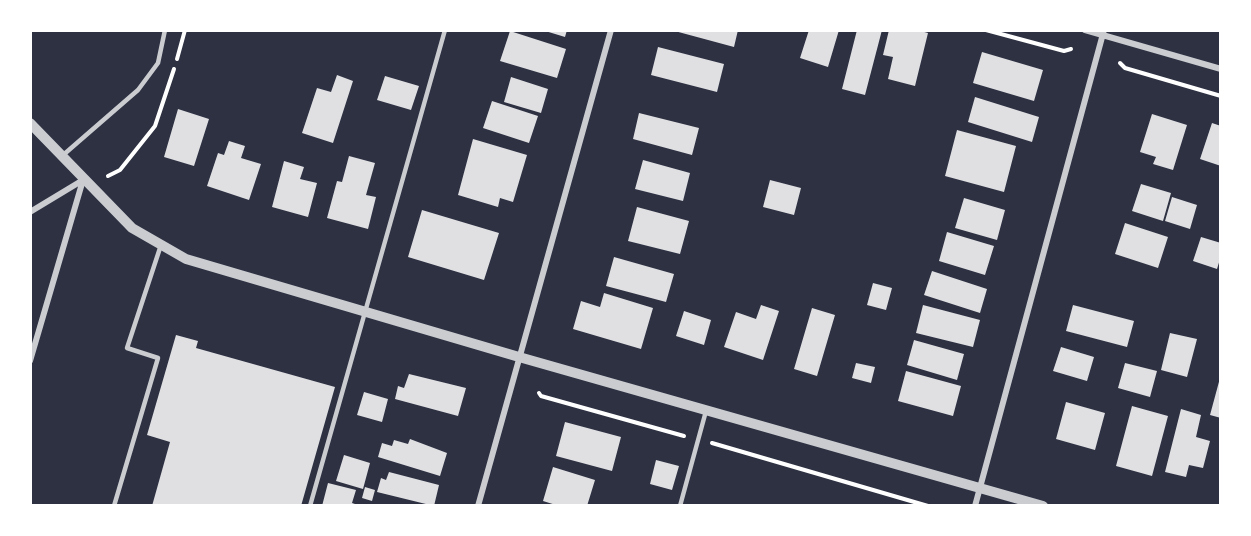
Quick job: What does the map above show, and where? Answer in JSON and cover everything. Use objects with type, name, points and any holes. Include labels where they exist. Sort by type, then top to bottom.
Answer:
[{"type":"street","points":[[478,506],[611,30]]},
{"type":"street","points":[[1085,30],[1103,32],[1221,69]]},
{"type":"street","points":[[975,506],[1103,32]]},
{"type":"street","points":[[30,123],[132,228],[186,259],[706,411],[1043,506]]},
{"type":"street","points":[[30,212],[83,180]]},
{"type":"street","points":[[30,361],[83,180]]},
{"type":"lane","points":[[62,156],[138,90],[158,63],[165,30]]},
{"type":"lane","points":[[310,506],[445,30]]},
{"type":"lane","points":[[114,506],[158,358],[127,348],[161,245]]},
{"type":"lane","points":[[680,506],[706,411]]},
{"type":"path","points":[[986,30],[1064,51],[1071,49]]},
{"type":"path","points":[[112,175],[120,170],[155,126],[185,31]]},
{"type":"path","points":[[1120,63],[1125,68],[1221,96]]},
{"type":"path","points":[[539,393],[541,396],[928,506]]},
{"type":"building","points":[[542,30],[567,30],[565,37]]},
{"type":"building","points":[[671,30],[738,30],[734,47]]},
{"type":"building","points":[[809,30],[839,30],[828,67],[800,58]]},
{"type":"building","points":[[857,30],[882,30],[865,95],[842,89]]},
{"type":"building","points":[[889,30],[917,30],[928,33],[915,86],[888,79],[893,57],[883,55]]},
{"type":"building","points":[[510,31],[566,49],[557,78],[500,61]]},
{"type":"building","points":[[658,47],[724,64],[717,92],[651,75]]},
{"type":"building","points":[[982,52],[1043,70],[1034,101],[973,83]]},
{"type":"building","points":[[337,75],[353,81],[333,143],[302,133],[317,88],[331,92]]},
{"type":"building","points":[[385,76],[419,86],[411,110],[377,100]]},
{"type":"building","points":[[511,77],[548,89],[541,113],[504,102]]},
{"type":"building","points":[[975,97],[1039,117],[1032,142],[968,122]]},
{"type":"building","points":[[492,101],[538,116],[529,143],[483,128]]},
{"type":"building","points":[[178,109],[209,119],[194,166],[164,157]]},
{"type":"building","points":[[639,113],[699,128],[692,155],[633,139]]},
{"type":"building","points":[[1152,114],[1187,125],[1173,170],[1153,164],[1156,157],[1140,152]]},
{"type":"building","points":[[1212,123],[1221,126],[1221,166],[1200,159]]},
{"type":"building","points":[[957,130],[1016,146],[1004,192],[945,176]]},
{"type":"building","points":[[473,139],[527,155],[513,202],[500,198],[498,207],[458,195]]},
{"type":"building","points":[[229,141],[245,146],[241,158],[261,164],[249,200],[207,186],[218,153],[224,155]]},
{"type":"building","points":[[349,156],[375,163],[366,195],[376,197],[368,229],[327,218],[337,181],[342,182]]},
{"type":"building","points":[[643,160],[690,173],[683,201],[635,189]]},
{"type":"building","points":[[284,161],[304,167],[300,179],[317,183],[308,217],[272,207]]},
{"type":"building","points":[[770,180],[801,188],[794,215],[763,207]]},
{"type":"building","points":[[1141,184],[1171,193],[1163,221],[1132,211]]},
{"type":"building","points":[[1172,197],[1197,205],[1190,229],[1165,221]]},
{"type":"building","points":[[964,198],[1005,210],[997,240],[955,228]]},
{"type":"building","points":[[637,207],[689,221],[680,254],[628,241]]},
{"type":"building","points":[[422,210],[499,233],[484,280],[408,257]]},
{"type":"building","points":[[1125,223],[1168,237],[1158,268],[1115,254]]},
{"type":"building","points":[[947,232],[994,246],[985,275],[939,261]]},
{"type":"building","points":[[1201,237],[1221,243],[1221,256],[1217,269],[1193,261]]},
{"type":"building","points":[[614,257],[674,274],[666,302],[606,286]]},
{"type":"building","points":[[932,271],[987,289],[980,313],[924,295]]},
{"type":"building","points":[[873,283],[892,288],[886,310],[867,305]]},
{"type":"building","points":[[604,293],[653,308],[641,349],[573,329],[581,301],[600,307]]},
{"type":"building","points":[[761,305],[779,311],[763,360],[724,347],[736,312],[756,319]]},
{"type":"building","points":[[923,305],[980,320],[973,347],[916,333]]},
{"type":"building","points":[[1073,305],[1134,321],[1127,347],[1066,331]]},
{"type":"building","points":[[812,308],[835,315],[817,376],[794,369]]},
{"type":"building","points":[[684,311],[711,320],[704,345],[676,336]]},
{"type":"building","points":[[1170,333],[1197,339],[1187,377],[1161,370]]},
{"type":"building","points":[[176,335],[198,341],[196,348],[335,387],[301,506],[152,506],[170,442],[147,435]]},
{"type":"building","points":[[914,340],[964,354],[957,380],[907,365]]},
{"type":"building","points":[[1061,347],[1094,357],[1087,381],[1053,371]]},
{"type":"building","points":[[856,363],[875,367],[871,383],[852,378]]},
{"type":"building","points":[[1125,363],[1157,371],[1150,397],[1118,388]]},
{"type":"building","points":[[906,371],[961,386],[953,416],[898,401]]},
{"type":"building","points":[[409,374],[466,388],[458,416],[395,399],[398,386],[404,388]]},
{"type":"building","points":[[1221,378],[1221,418],[1210,415]]},
{"type":"building","points":[[364,392],[388,399],[382,422],[357,415]]},
{"type":"building","points":[[1066,402],[1105,413],[1095,450],[1056,439]]},
{"type":"building","points":[[1132,406],[1168,416],[1152,476],[1116,466]]},
{"type":"building","points":[[1181,409],[1201,415],[1196,437],[1210,441],[1203,468],[1189,465],[1186,477],[1165,472]]},
{"type":"building","points":[[565,422],[621,437],[612,471],[556,456]]},
{"type":"building","points":[[410,439],[447,453],[440,476],[378,457],[382,443],[392,446],[394,440],[408,444]]},
{"type":"building","points":[[344,455],[370,463],[363,489],[336,481]]},
{"type":"building","points":[[656,460],[679,466],[672,490],[650,484]]},
{"type":"building","points":[[553,467],[595,480],[587,506],[559,506],[543,501]]},
{"type":"building","points":[[389,472],[439,485],[434,506],[377,492],[381,478],[386,480]]},
{"type":"building","points":[[328,483],[356,490],[352,503],[361,506],[322,506]]},
{"type":"building","points":[[365,487],[375,490],[372,501],[362,498]]}]
